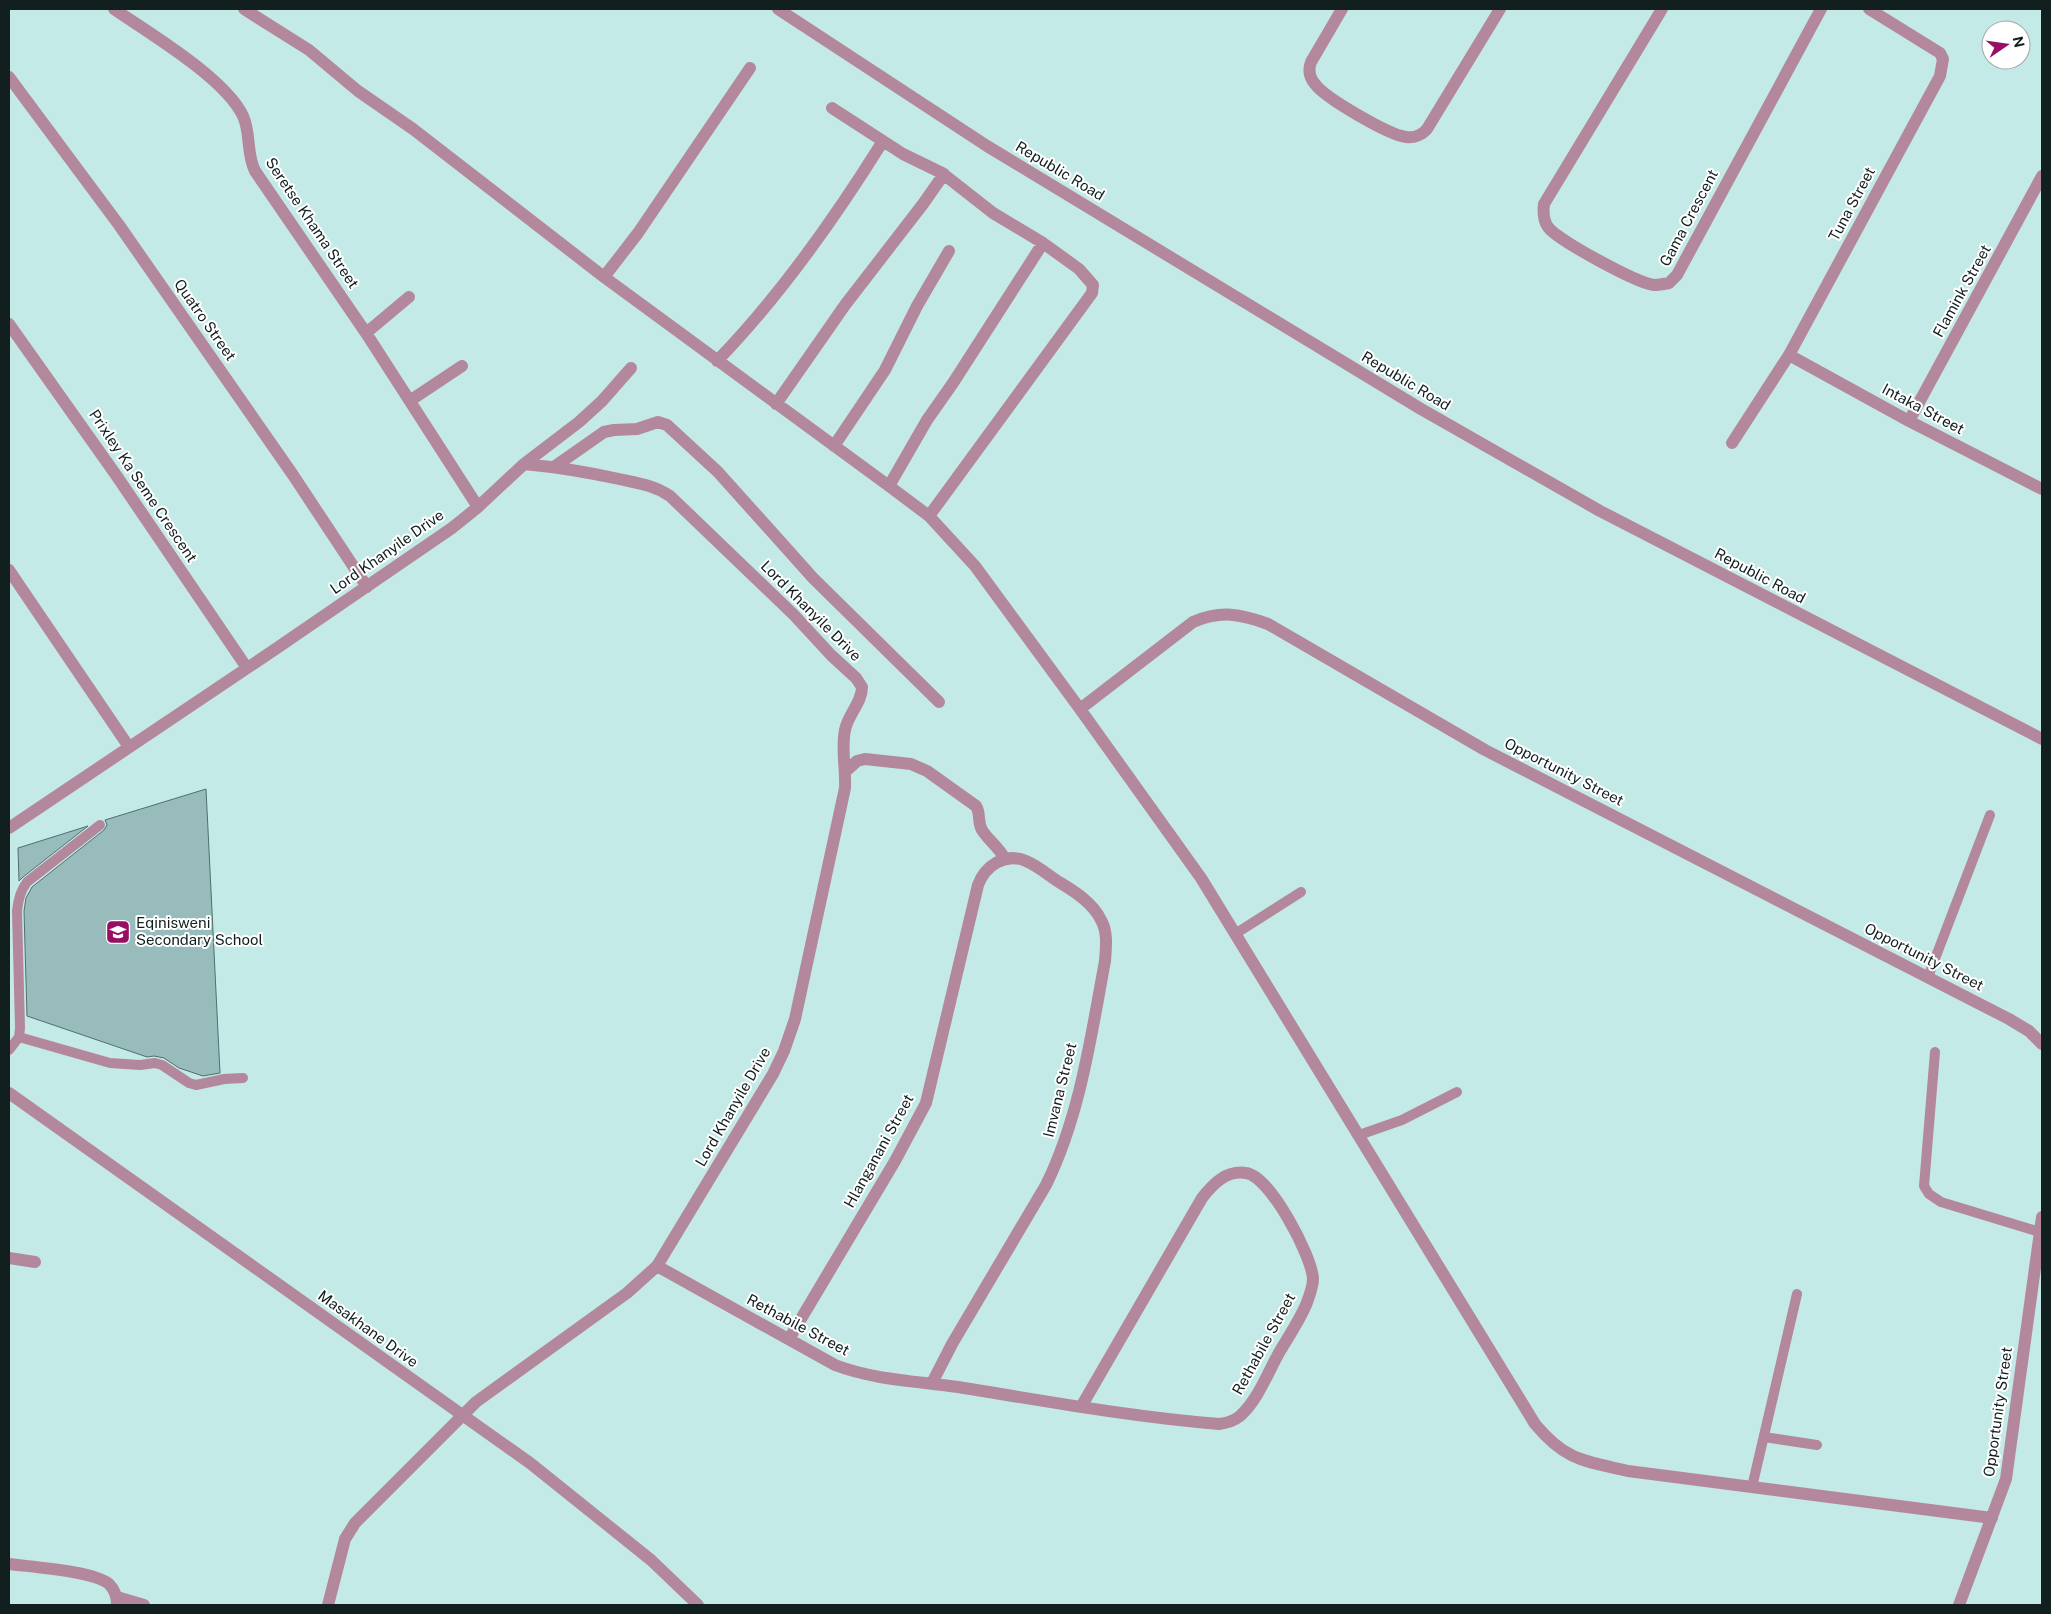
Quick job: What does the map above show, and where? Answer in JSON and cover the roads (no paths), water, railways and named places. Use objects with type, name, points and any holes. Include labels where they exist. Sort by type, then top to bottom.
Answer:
[{"type":"street","name":"Seretse Khama Street","points":[[114,9],[196,66],[235,103],[245,122],[250,159],[255,171],[411,400],[478,507]]},
{"type":"street","points":[[244,9],[309,50],[358,91],[412,129],[604,277],[890,486],[929,516],[975,566],[1201,878],[1536,1424],[1557,1447],[1572,1457],[1628,1471],[1992,1518]]},
{"type":"street","name":"Republic Road","points":[[778,9],[986,146],[1421,409],[1600,511],[2042,739]]},
{"type":"street","points":[[1342,9],[1311,62],[1309,67],[1311,78],[1321,90],[1345,106],[1379,126],[1405,137],[1423,134],[1427,129],[1500,9]]},
{"type":"street","name":"Gama Crescent","points":[[1662,9],[1544,204],[1543,214],[1547,226],[1552,232],[1629,276],[1653,285],[1669,284],[1677,275],[1821,9]]},
{"type":"street","name":"Tuna Street","points":[[1732,443],[1789,355],[1936,82],[1942,67],[1942,56],[1935,48],[1869,9]]},
{"type":"street","points":[[604,277],[638,233],[750,68]]},
{"type":"street","name":"Quatro Street","points":[[9,77],[119,225],[288,468],[367,587]]},
{"type":"street","points":[[832,108],[903,154],[944,174],[993,213],[1043,243],[1086,276],[1093,285],[1092,293],[929,516]]},
{"type":"street","points":[[717,361],[739,338],[790,275],[847,199],[884,141]]},
{"type":"street","points":[[776,404],[845,305],[944,174]]},
{"type":"street","name":"Flamink Street","points":[[1909,421],[2042,176]]},
{"type":"street","points":[[890,486],[927,420],[953,384],[1043,243]]},
{"type":"street","points":[[834,446],[885,370],[917,306],[949,251]]},
{"type":"street","points":[[366,333],[409,297]]},
{"type":"street","name":"Prixley Ka Seme Crescent","points":[[9,324],[116,475],[247,668]]},
{"type":"street","name":"Intaka Street","points":[[1789,355],[1909,421],[2042,489]]},
{"type":"street","points":[[411,400],[462,366]]},
{"type":"street","points":[[524,464],[579,422],[602,401],[631,368]]},
{"type":"street","points":[[554,467],[604,432],[637,429],[658,422],[667,425],[718,472],[813,578],[939,702]]},
{"type":"street","name":"Lord Khanyile Drive","points":[[9,828],[452,528],[478,507],[524,464],[554,467],[641,483],[670,496],[764,586],[856,678],[862,687],[862,691],[845,728],[843,755],[846,771],[839,815],[795,1019],[784,1051],[748,1118],[657,1266],[626,1293],[489,1391],[461,1415],[352,1528],[345,1539],[328,1605]]},
{"type":"street","points":[[9,570],[129,748]]},
{"type":"street","name":"Opportunity Street","points":[[1080,709],[1193,622],[1219,614],[1251,618],[1268,624],[1486,750],[2009,1019],[2029,1031],[2042,1044]]},
{"type":"street","points":[[846,771],[857,761],[874,759],[911,764],[927,771],[976,806],[979,814],[978,822],[982,831],[1001,851],[1005,859]]},
{"type":"street","name":"Hlanganani Street","points":[[789,1339],[895,1161],[926,1103],[978,886],[988,866],[1005,859]]},
{"type":"street","name":"Imvana Street","points":[[932,1383],[952,1344],[1046,1185],[1057,1162],[1074,1112],[1105,961],[1106,943],[1104,926],[1093,907],[1067,887],[1032,865],[1020,859],[1005,859]]},
{"type":"street","name":"Masakhane Drive","points":[[9,1093],[530,1463],[624,1537],[698,1605]]},
{"type":"street","name":"Rethabile Street","points":[[657,1266],[829,1362],[846,1369],[874,1376],[932,1383],[1082,1407],[1219,1424],[1233,1420],[1244,1411],[1253,1399],[1306,1305],[1313,1278],[1306,1252],[1283,1210],[1271,1193],[1254,1176],[1246,1173],[1224,1177],[1215,1182],[1202,1198],[1082,1407]]},
{"type":"street","name":"Opportunity Street","points":[[1959,1605],[2006,1479],[2040,1247],[2042,1217]]},
{"type":"street","points":[[9,1258],[35,1262]]},
{"type":"street","points":[[9,1564],[99,1578],[113,1588],[117,1601],[144,1605]]},
{"type":"lane","points":[[1928,977],[1990,815]]},
{"type":"lane","points":[[9,1050],[18,1036],[20,1028],[17,911],[22,888],[27,882],[100,825]]},
{"type":"lane","points":[[1235,934],[1301,892]]},
{"type":"lane","points":[[18,1036],[110,1063],[140,1065],[155,1063],[189,1083],[196,1085],[224,1079],[243,1078]]},
{"type":"lane","points":[[1935,1052],[1924,1186],[1930,1194],[1941,1202],[2040,1232]]},
{"type":"lane","points":[[1359,1135],[1402,1120],[1457,1092]]},
{"type":"lane","points":[[1752,1487],[1797,1294]]},
{"type":"lane","points":[[1764,1437],[1817,1445]]},
{"type":"place","name":"Eqinisweni Secondary School","points":[[118,932]]}]
